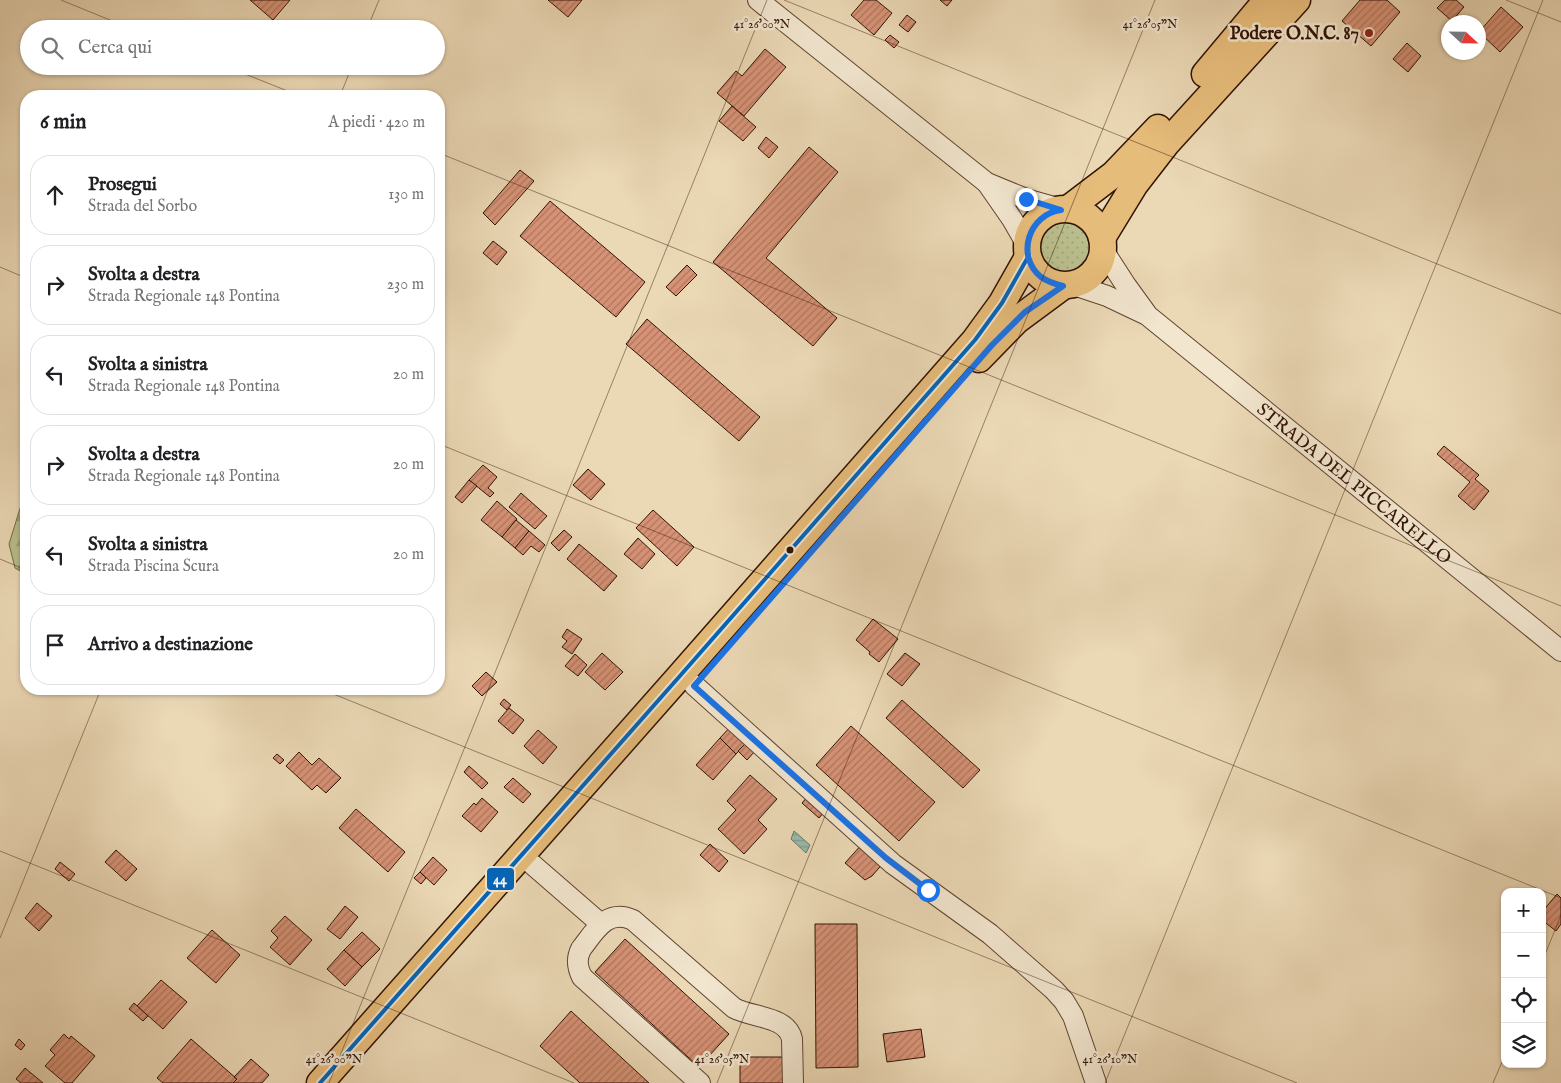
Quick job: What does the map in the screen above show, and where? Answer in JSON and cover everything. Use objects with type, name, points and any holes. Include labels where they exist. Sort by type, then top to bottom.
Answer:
[{"type":"main road","points":[[320,1083],[975,340],[1002,303],[1028,251],[1030,233],[1036,223],[1045,215],[1065,209],[1106,181],[1139,149],[1267,0]]},
{"type":"main road","points":[[342,1083],[533,865],[694,686],[992,345],[1025,312],[1069,285],[1085,280],[1094,272],[1100,262],[1103,244],[1135,184],[1160,151],[1297,0]]},
{"type":"main road","points":[[1065,209],[1080,212],[1090,218],[1098,227],[1103,244]]},
{"type":"main road","points":[[1028,251],[1033,268],[1041,277],[1051,283],[1069,285]]},
{"type":"street","points":[[758,0],[987,183],[1012,218],[1028,251]]},
{"type":"street","points":[[987,183],[1026,199],[1065,209]]},
{"type":"street","name":"STRADA DEL PICCARELLO","points":[[1103,244],[1124,284],[1148,315],[1561,651]]},
{"type":"street","name":"STRADA DEL PICCARELLO","points":[[1069,285],[1107,296],[1148,315]]},
{"type":"street","points":[[694,686],[893,864],[990,934],[1048,984],[1064,1001],[1072,1016],[1096,1083]]},
{"type":"street","points":[[533,865],[601,924]]},
{"type":"street","points":[[700,1083],[582,977],[577,966],[580,949],[601,924],[613,917],[620,916],[633,920],[734,1008],[784,1025],[791,1033],[792,1039],[793,1083]]},
{"type":"green space","points":[[1059,216],[1071,216],[1087,225],[1094,235],[1096,247],[1094,259],[1087,269],[1071,278],[1059,278],[1048,273],[1039,264],[1034,253],[1034,241],[1039,230],[1048,221]]},
{"type":"green space","points":[[20,509],[20,571],[15,568],[9,544]]},
{"type":"shaded area","points":[[794,831],[810,845],[806,853],[791,839]]},
{"type":"building","points":[[250,0],[290,0],[273,20]]},
{"type":"building","points":[[548,0],[582,0],[568,17]]},
{"type":"building","points":[[864,0],[876,0],[892,13],[874,35],[851,15]]},
{"type":"building","points":[[940,0],[952,0],[947,6]]},
{"type":"building","name":"Podere O.N.C. 87","points":[[1360,0],[1387,0],[1400,12],[1371,46],[1342,21]]},
{"type":"building","points":[[1445,0],[1456,0],[1464,7],[1457,15],[1445,15],[1437,8]]},
{"type":"building","points":[[1501,7],[1523,27],[1500,52],[1486,39],[1486,24]]},
{"type":"building","points":[[907,15],[916,22],[908,32],[899,25]]},
{"type":"building","points":[[890,35],[899,42],[894,48],[885,40]]},
{"type":"building","points":[[1407,43],[1421,56],[1408,72],[1393,59]]},
{"type":"building","points":[[765,49],[786,67],[744,116],[717,93],[736,71],[742,76]]},
{"type":"building","points":[[732,106],[756,127],[743,141],[719,121]]},
{"type":"building","points":[[766,137],[778,147],[769,158],[758,148]]},
{"type":"building","points":[[809,147],[838,172],[766,258],[837,318],[813,346],[713,262]]},
{"type":"building","points":[[520,170],[534,181],[495,225],[483,213]]},
{"type":"building","points":[[550,201],[645,282],[616,317],[520,236]]},
{"type":"building","points":[[493,241],[507,252],[497,265],[483,253]]},
{"type":"building","points":[[687,265],[697,275],[676,296],[666,287]]},
{"type":"building","points":[[647,319],[760,417],[739,441],[626,344]]},
{"type":"building","points":[[1444,446],[1479,475],[1475,479],[1489,491],[1474,510],[1458,496],[1470,482],[1437,454]]},
{"type":"building","points":[[483,465],[497,477],[488,488],[494,493],[490,497],[469,480]]},
{"type":"building","points":[[588,469],[605,484],[591,500],[573,485]]},
{"type":"building","points":[[469,480],[477,486],[462,503],[455,497]]},
{"type":"building","points":[[521,493],[547,516],[535,529],[509,507]]},
{"type":"building","points":[[497,501],[517,519],[502,537],[481,520]]},
{"type":"building","points":[[653,510],[694,547],[677,566],[636,528]]},
{"type":"building","points":[[516,520],[529,531],[515,548],[502,537]]},
{"type":"building","points":[[564,530],[572,537],[559,551],[551,543]]},
{"type":"building","points":[[529,531],[545,545],[539,552],[531,546],[523,555],[515,548]]},
{"type":"building","points":[[638,538],[655,554],[642,569],[624,554]]},
{"type":"building","points":[[579,544],[617,576],[604,591],[567,559]]},
{"type":"building","points":[[873,619],[898,639],[879,662],[856,640]]},
{"type":"building","points":[[567,629],[582,639],[572,654],[562,647],[567,641],[562,637]]},
{"type":"building","points":[[602,653],[623,672],[605,690],[585,672]]},
{"type":"building","points":[[905,653],[920,664],[902,686],[887,674]]},
{"type":"building","points":[[575,654],[587,665],[578,676],[565,666]]},
{"type":"building","points":[[486,672],[497,682],[482,696],[472,686]]},
{"type":"building","points":[[504,699],[511,705],[507,710],[500,704]]},
{"type":"building","points":[[902,700],[980,770],[963,788],[886,718]]},
{"type":"building","points":[[509,708],[524,720],[513,734],[498,721]]},
{"type":"building","points":[[732,725],[749,740],[736,754],[720,738]]},
{"type":"building","points":[[851,726],[935,802],[899,841],[816,765]]},
{"type":"building","points":[[538,730],[557,747],[543,764],[524,746]]},
{"type":"building","points":[[720,738],[736,754],[713,780],[696,765]]},
{"type":"building","points":[[746,743],[755,751],[747,760],[738,751]]},
{"type":"building","points":[[299,752],[312,765],[319,758],[341,778],[326,793],[317,785],[312,790],[286,766]]},
{"type":"building","points":[[277,754],[284,760],[280,764],[273,758]]},
{"type":"building","points":[[469,766],[488,783],[482,789],[464,772]]},
{"type":"building","points":[[750,775],[777,799],[758,820],[767,829],[744,854],[718,829],[736,810],[727,801]]},
{"type":"building","points":[[513,778],[531,794],[523,803],[504,787]]},
{"type":"building","points":[[809,795],[826,810],[819,818],[802,803]]},
{"type":"building","points":[[482,798],[498,812],[481,832],[462,816],[474,803],[476,805]]},
{"type":"building","points":[[356,809],[405,852],[388,872],[339,828]]},
{"type":"building","points":[[863,843],[885,861],[872,876],[865,880],[845,863]]},
{"type":"building","points":[[710,844],[728,861],[719,872],[700,855]]},
{"type":"building","points":[[116,850],[137,869],[126,881],[105,862]]},
{"type":"building","points":[[433,857],[447,870],[434,885],[420,872]]},
{"type":"building","points":[[60,862],[75,874],[69,881],[55,869]]},
{"type":"building","points":[[420,872],[426,878],[421,884],[414,878]]},
{"type":"building","points":[[1557,894],[1561,898],[1561,924],[1556,931],[1546,923],[1546,907]]},
{"type":"building","points":[[37,903],[52,916],[39,931],[25,918]]},
{"type":"building","points":[[345,906],[358,917],[340,939],[327,929]]},
{"type":"building","points":[[285,916],[312,940],[290,965],[270,947],[278,938],[271,931]]},
{"type":"building","points":[[815,924],[857,924],[858,1067],[816,1068]]},
{"type":"building","points":[[212,930],[240,955],[216,983],[187,958]]},
{"type":"building","points":[[362,932],[380,949],[362,967],[344,950]]},
{"type":"building","points":[[625,939],[729,1034],[699,1067],[595,972]]},
{"type":"building","points":[[344,950],[362,967],[345,986],[327,969]]},
{"type":"building","points":[[161,980],[187,1002],[163,1029],[137,1006]]},
{"type":"building","points":[[134,1003],[148,1016],[143,1021],[129,1009]]},
{"type":"building","points":[[571,1011],[649,1083],[580,1083],[540,1046]]},
{"type":"building","points":[[921,1029],[925,1057],[887,1062],[883,1034]]},
{"type":"building","points":[[64,1034],[69,1039],[71,1036],[95,1056],[72,1083],[65,1083],[45,1066],[55,1055],[50,1050]]},
{"type":"building","points":[[19,1039],[25,1045],[21,1050],[15,1045]]},
{"type":"building","points":[[191,1039],[237,1079],[233,1083],[163,1083],[157,1078]]},
{"type":"building","points":[[740,1057],[788,1057],[788,1083],[740,1083]]},
{"type":"building","points":[[251,1059],[269,1075],[262,1083],[233,1083],[237,1079],[234,1077]]},
{"type":"building","points":[[25,1068],[43,1083],[21,1083],[16,1079]]},
{"type":"transit line","name":"44","points":[[320,1083],[975,340],[1002,303],[1028,257]]},
{"type":"place","name":"Podere O.N.C. 87","points":[[1369,33]]},
{"type":"route","points":[[928,890],[886,858],[694,686],[912,434],[992,345],[1025,312],[1063,286],[1051,283],[1041,277],[1033,268],[1027,250],[1030,233],[1036,223],[1045,215],[1061,210],[1026,199]]}]
